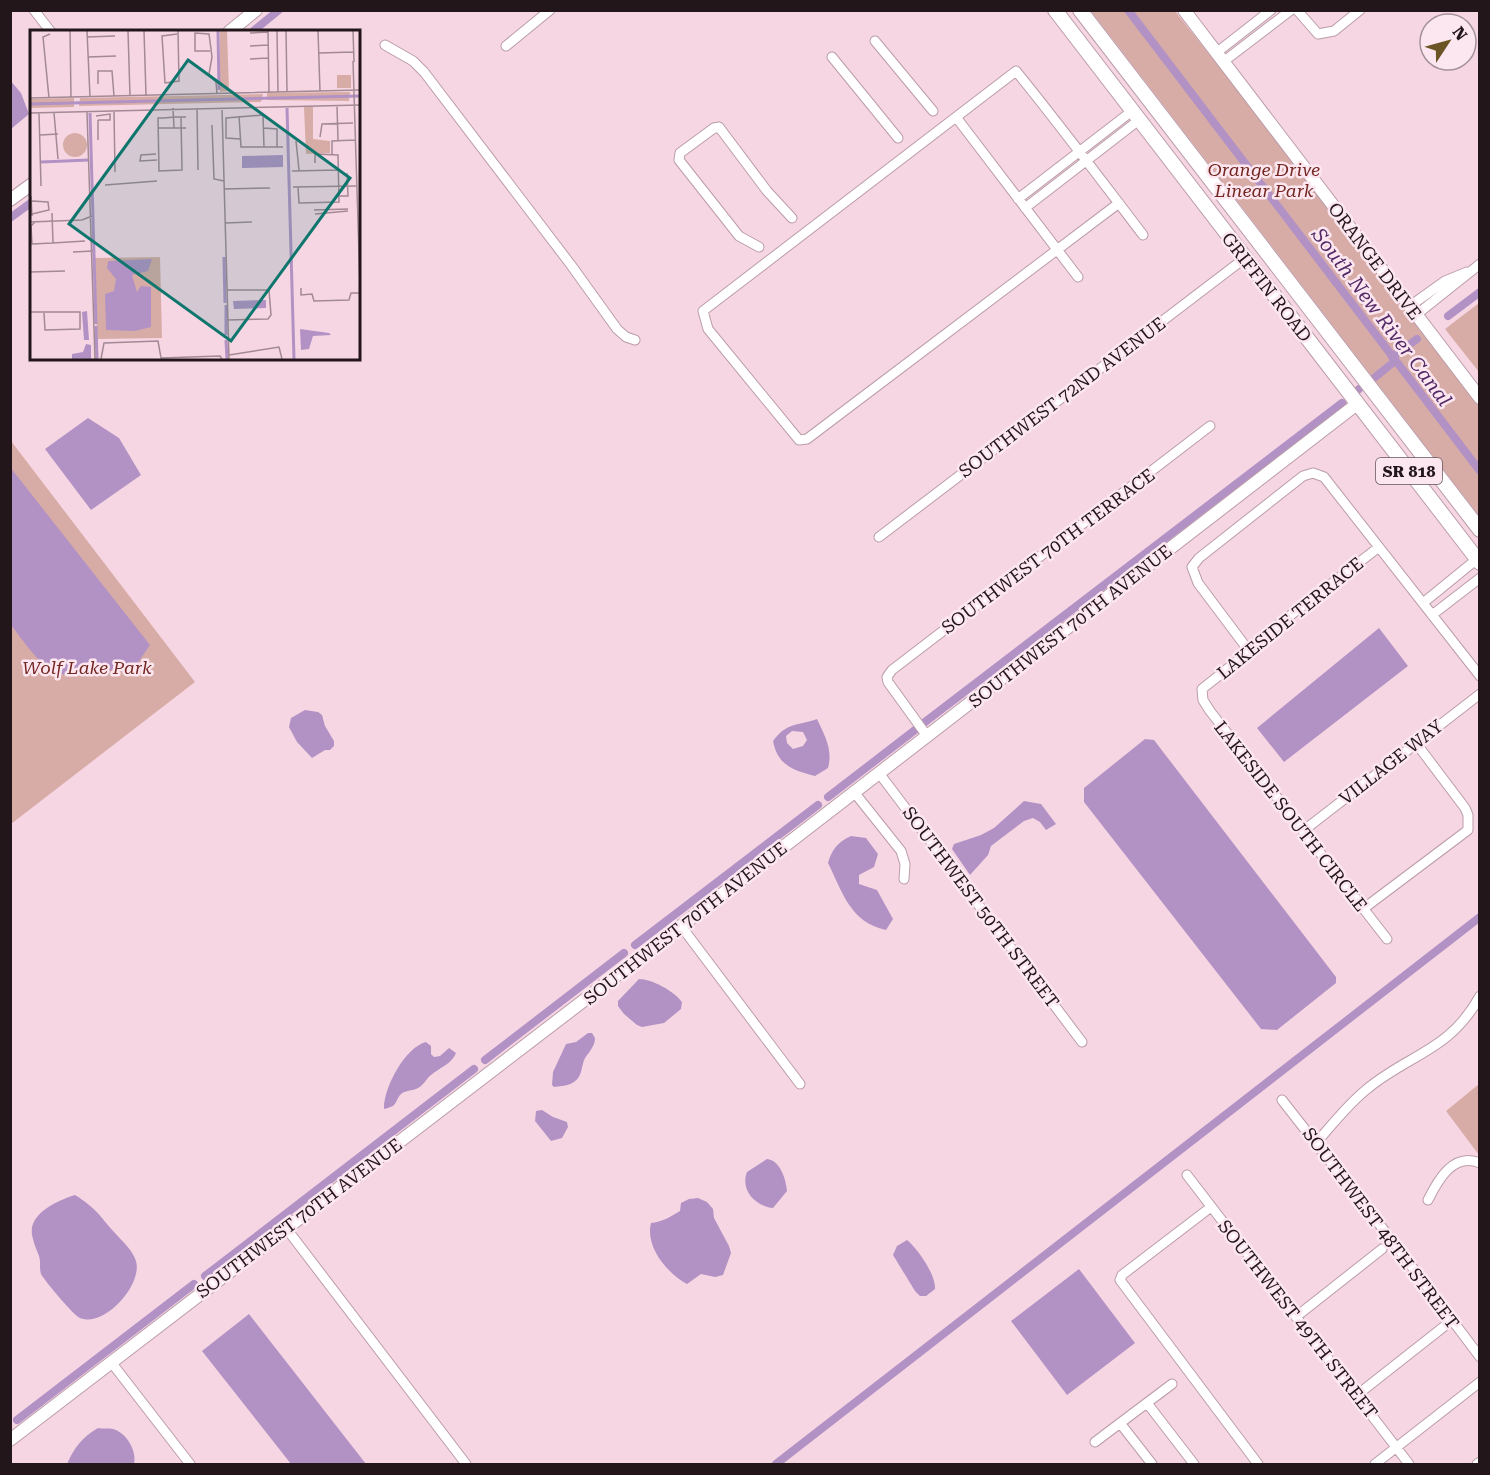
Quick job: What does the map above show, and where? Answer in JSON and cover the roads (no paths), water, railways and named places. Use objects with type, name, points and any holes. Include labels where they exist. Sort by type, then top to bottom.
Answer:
[{"type":"main road","name":"GRIFFIN ROAD","points":[[1055,10],[1478,561]]},
{"type":"main road","name":"GRIFFIN ROAD","points":[[1080,10],[1479,530]]},
{"type":"main road","points":[[1338,379],[1355,386],[1366,382]]},
{"type":"main road","points":[[1357,404],[1370,404],[1394,419]]},
{"type":"street","points":[[34,10],[49,30]]},
{"type":"street","points":[[231,30],[256,10]]},
{"type":"street","points":[[506,46],[550,10]]},
{"type":"street","name":"ORANGE DRIVE","points":[[1184,10],[1479,398]]},
{"type":"street","points":[[1220,57],[1271,10]]},
{"type":"street","points":[[1220,57],[1291,10]]},
{"type":"street","points":[[1297,10],[1318,34],[1334,31],[1360,10]]},
{"type":"street","points":[[875,41],[933,111]]},
{"type":"street","points":[[385,45],[413,61],[424,72],[617,329],[635,340]]},
{"type":"street","points":[[832,57],[898,138]]},
{"type":"street","points":[[1119,203],[807,439],[800,440],[708,329],[703,311],[1016,71],[1087,160],[1143,235]]},
{"type":"street","points":[[1018,199],[1080,152],[1135,115]]},
{"type":"street","points":[[1025,208],[1087,160],[1135,115]]},
{"type":"street","points":[[956,117],[1078,277]]},
{"type":"street","points":[[759,247],[739,236],[679,160],[680,153],[714,128],[719,127],[767,191],[792,218]]},
{"type":"street","points":[[10,200],[30,185]]},
{"type":"street","name":"SOUTHWEST 72ND AVENUE","points":[[879,537],[1245,258]]},
{"type":"street","points":[[1413,310],[1445,281],[1477,266]]},
{"type":"street","name":"SOUTHWEST 70TH AVENUE","points":[[10,1440],[1357,404]]},
{"type":"street","name":"SOUTHWEST 70TH TERRACE","points":[[927,736],[888,682],[887,677],[892,670],[1210,426]]},
{"type":"street","points":[[1249,651],[1198,583],[1192,567],[1199,558],[1303,476],[1313,473],[1324,477],[1479,676]]},
{"type":"street","name":"LAKESIDE TERRACE","points":[[1202,689],[1249,651],[1260,638],[1379,548]]},
{"type":"street","points":[[1423,603],[1478,561]]},
{"type":"street","points":[[1432,615],[1479,578]]},
{"type":"street","name":"LAKESIDE SOUTH CIRCLE","points":[[1202,689],[1203,700],[1210,711],[1387,939]]},
{"type":"street","name":"VILLAGE WAY","points":[[1303,831],[1479,694]]},
{"type":"street","points":[[1363,909],[1468,830],[1468,815],[1465,808],[1416,743]]},
{"type":"street","name":"SOUTHWEST 50TH STREET","points":[[879,773],[1082,1042]]},
{"type":"street","points":[[855,792],[901,851],[905,864],[904,879]]},
{"type":"street","points":[[681,926],[800,1084]]},
{"type":"street","points":[[1316,1143],[1348,1106],[1368,1088],[1446,1038],[1469,1013],[1479,996]]},
{"type":"street","name":"SOUTHWEST 48TH STREET","points":[[1282,1100],[1479,1358]]},
{"type":"street","points":[[1428,1200],[1439,1177],[1458,1162],[1471,1160],[1479,1163]]},
{"type":"street","name":"SOUTHWEST 49TH STREET","points":[[1186,1174],[1409,1464]]},
{"type":"street","points":[[1211,1207],[1122,1275],[1120,1280],[1258,1464]]},
{"type":"street","points":[[286,1228],[466,1464]]},
{"type":"street","points":[[1297,1316],[1382,1249]]},
{"type":"street","points":[[1357,1395],[1451,1321]]},
{"type":"street","points":[[111,1362],[190,1464]]},
{"type":"street","points":[[1375,1464],[1398,1449],[1479,1382]]},
{"type":"street","points":[[1095,1442],[1172,1384]]},
{"type":"street","points":[[1148,1402],[1194,1464]]},
{"type":"street","points":[[1120,1423],[1152,1464]]},
{"type":"waterway","points":[[254,30],[279,10]]},
{"type":"waterway","name":"South New River Canal","points":[[1128,10],[1480,471]]},
{"type":"waterway","points":[[10,218],[30,203]]},
{"type":"waterway","points":[[1448,316],[1480,292]]},
{"type":"waterway","points":[[1392,357],[1417,339]]},
{"type":"waterway","points":[[1374,378],[1395,361]]},
{"type":"waterway","points":[[925,722],[1342,403]]},
{"type":"waterway","points":[[828,797],[915,730]]},
{"type":"waterway","points":[[635,945],[818,805]]},
{"type":"waterway","points":[[776,1464],[1480,917]]},
{"type":"waterway","points":[[485,1060],[624,953]]},
{"type":"waterway","points":[[205,1276],[474,1069]]},
{"type":"waterway","points":[[17,1420],[194,1284]]},
{"type":"park label","name":"Orange Drive Linear Park","points":[[1264,180]]},
{"type":"park label","name":"Wolf Lake Park","points":[[87,667]]}]
